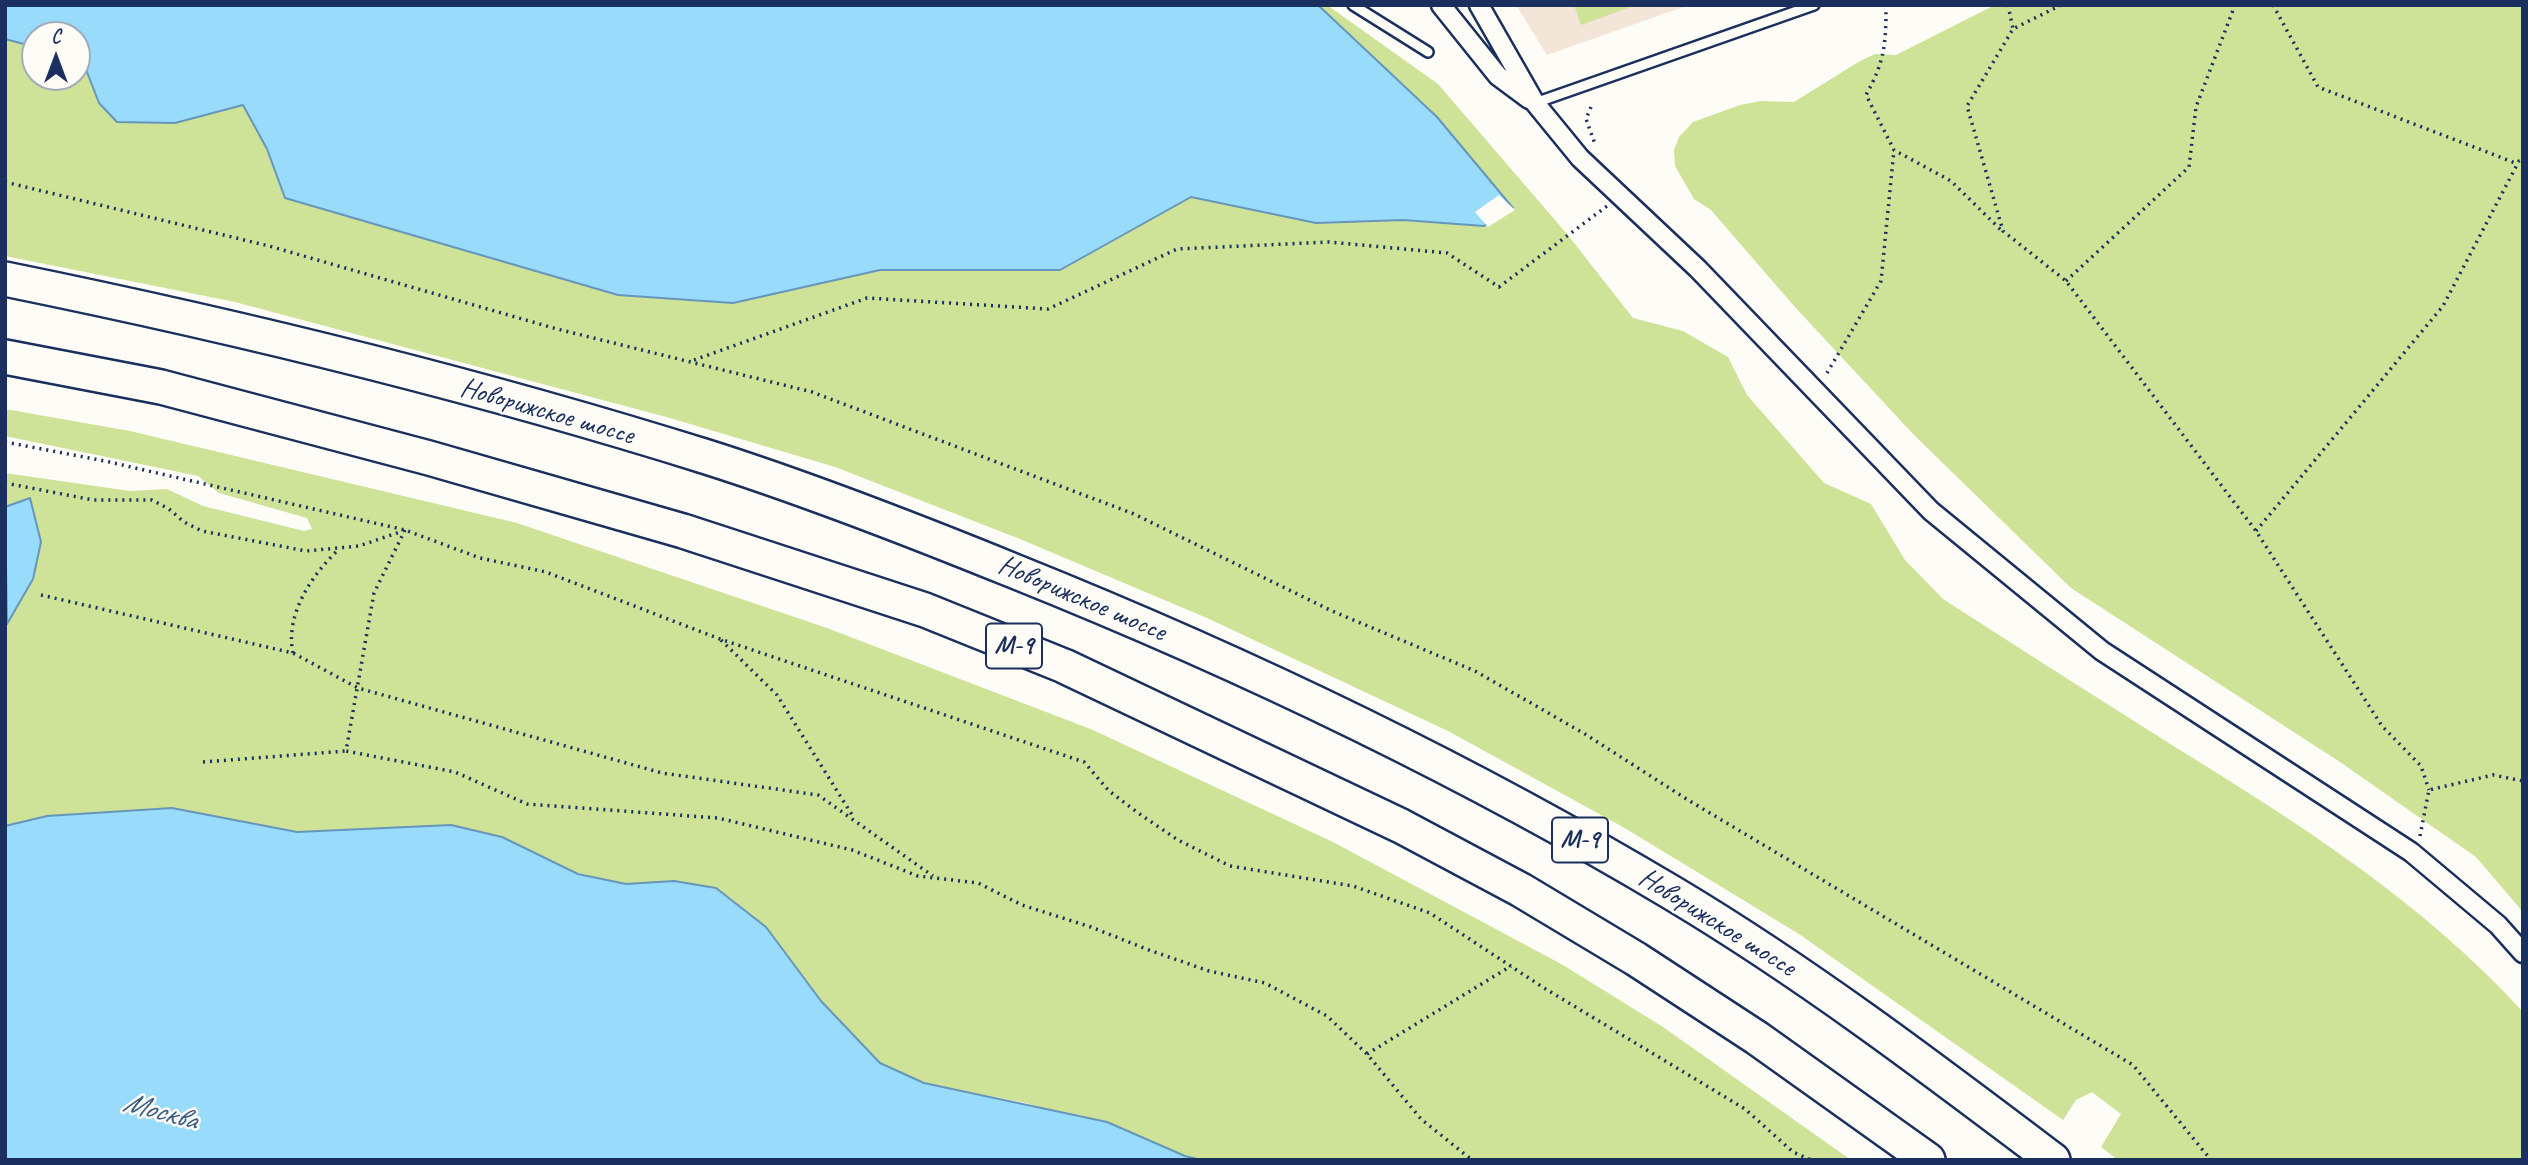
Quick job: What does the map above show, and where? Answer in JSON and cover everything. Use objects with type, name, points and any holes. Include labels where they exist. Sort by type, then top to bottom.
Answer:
[{"type":"highway","name":"Новорижское шоссе","points":[[5,279],[173,313],[558,413],[707,457],[936,539],[1168,635],[1297,693],[1468,779],[1676,895],[1803,977],[2053,1160]]},
{"type":"highway","name":"М-9","points":[[5,357],[161,387],[429,458],[683,531],[925,610],[1064,666],[1401,826],[1521,890],[1636,959],[1757,1038],[1928,1160]]},
{"type":"street","points":[[1441,5],[1498,76],[1535,103]]},
{"type":"street","points":[[1479,5],[1535,103],[1580,158],[1698,269],[1931,511],[2102,650],[2412,852],[2498,925],[2523,953]]},
{"type":"lane","points":[[1353,5],[1428,51]]},
{"type":"lane","points":[[1535,103],[1814,5]]},
{"type":"path","points":[[1827,373],[1881,281],[1894,150],[1866,94],[1882,66],[1886,42],[1886,5]]},
{"type":"path","points":[[2008,5],[2013,29]]},
{"type":"path","points":[[2003,232],[1967,106],[2013,29],[2061,5]]},
{"type":"path","points":[[2066,281],[2189,167],[2196,107],[2235,5]]},
{"type":"path","points":[[2273,5],[2318,88],[2518,164]]},
{"type":"path","points":[[1591,107],[1586,119],[1595,144]]},
{"type":"path","points":[[1894,150],[1951,181],[2003,232],[2066,281],[2256,531],[2382,726],[2421,766],[2429,790],[2420,836]]},
{"type":"path","points":[[2256,531],[2444,306],[2518,164],[2523,160]]},
{"type":"path","points":[[5,182],[269,246],[557,329],[812,392],[1134,514],[1332,611],[1475,671],[2133,1065],[2211,1160]]},
{"type":"path","points":[[692,361],[867,298],[1048,309],[1177,249],[1329,242],[1447,253],[1499,287],[1621,196]]},
{"type":"path","points":[[5,442],[105,461],[405,530],[480,558],[546,572],[720,639],[1084,762],[1110,791],[1141,815],[1178,840],[1230,866],[1353,886],[1430,914],[1745,1109],[1793,1152],[1811,1160]]},
{"type":"path","points":[[5,483],[93,500],[152,500],[169,509],[184,523],[202,531],[306,551],[340,549],[405,530]]},
{"type":"path","points":[[346,751],[374,593],[405,530]]},
{"type":"path","points":[[293,653],[289,634],[300,602],[324,565],[340,549]]},
{"type":"path","points":[[41,595],[293,653],[358,688],[662,773],[818,795],[935,878]]},
{"type":"path","points":[[720,639],[777,695],[856,822]]},
{"type":"path","points":[[203,762],[346,751],[455,772],[527,804],[718,818],[852,850],[918,876],[978,883],[1022,905],[1091,927],[1209,971],[1265,983],[1327,1016],[1367,1054],[1420,1119],[1472,1160]]},
{"type":"path","points":[[2429,790],[2494,775],[2523,781]]},
{"type":"path","points":[[1367,1054],[1511,966]]},
{"type":"shaded area","points":[[1516,5],[1689,5],[1547,55]]},
{"type":"green space","points":[[1318,5],[1327,5],[1438,84],[1567,234],[1633,318],[1683,331],[1728,357],[1747,395],[1824,483],[1871,504],[1905,560],[1943,599],[2314,836],[2402,900],[2485,972],[2523,1012],[2523,1160],[2118,1160],[2101,1147],[2121,1114],[2092,1092],[2076,1100],[2063,1120],[1799,934],[1623,827],[1448,731],[1207,618],[1020,539],[835,467],[670,418],[235,302],[5,256],[5,39],[21,43],[21,91],[91,91],[91,82],[99,103],[175,123],[243,105],[267,149],[286,198],[618,295],[733,303],[880,270],[1060,270],[1191,197],[1316,223],[1403,220],[1484,226],[1513,208],[1437,117]]},
{"type":"green space","points":[[1574,5],[1636,5],[1581,25]]},
{"type":"green space","points":[[1995,5],[2523,5],[2523,912],[2476,857],[2340,762],[2071,588],[1914,435],[1794,306],[1711,210],[1694,199],[1675,166],[1674,150],[1679,137],[1693,122],[1740,105],[1761,101],[1794,102],[1860,61],[1875,54],[1896,55]]},
{"type":"green space","points":[[5,409],[130,431],[517,523],[827,628],[1093,730],[1333,842],[1563,965],[1663,1027],[1851,1160],[1201,1160],[1026,1103],[924,1083],[880,1063],[821,1001],[674,881],[626,884],[578,873],[502,837],[451,825],[297,832],[238,820],[47,816],[5,826],[5,624],[30,498],[5,507],[5,473],[130,491],[167,489],[203,506],[304,531],[312,529],[307,518],[219,493],[198,476],[5,436]]},
{"type":"water","points":[[5,5],[1318,5],[1437,117],[1513,208],[1484,226],[1403,220],[1316,223],[1191,197],[1060,270],[880,270],[733,303],[618,295],[285,198],[267,149],[243,105],[175,123],[117,122],[99,103],[91,82],[91,21],[21,21],[21,43],[5,39]]},
{"type":"water","points":[[30,498],[41,542],[33,579],[7,624],[5,507]]},
{"type":"water","name":"Москва","points":[[172,808],[297,832],[451,825],[502,837],[578,874],[626,884],[674,881],[716,888],[766,927],[821,1001],[880,1063],[924,1083],[1107,1122],[1185,1156],[1201,1160],[5,1160],[5,826],[47,816]]},
{"type":"pier","points":[[1499,195],[1515,210],[1488,227],[1475,212]]}]
